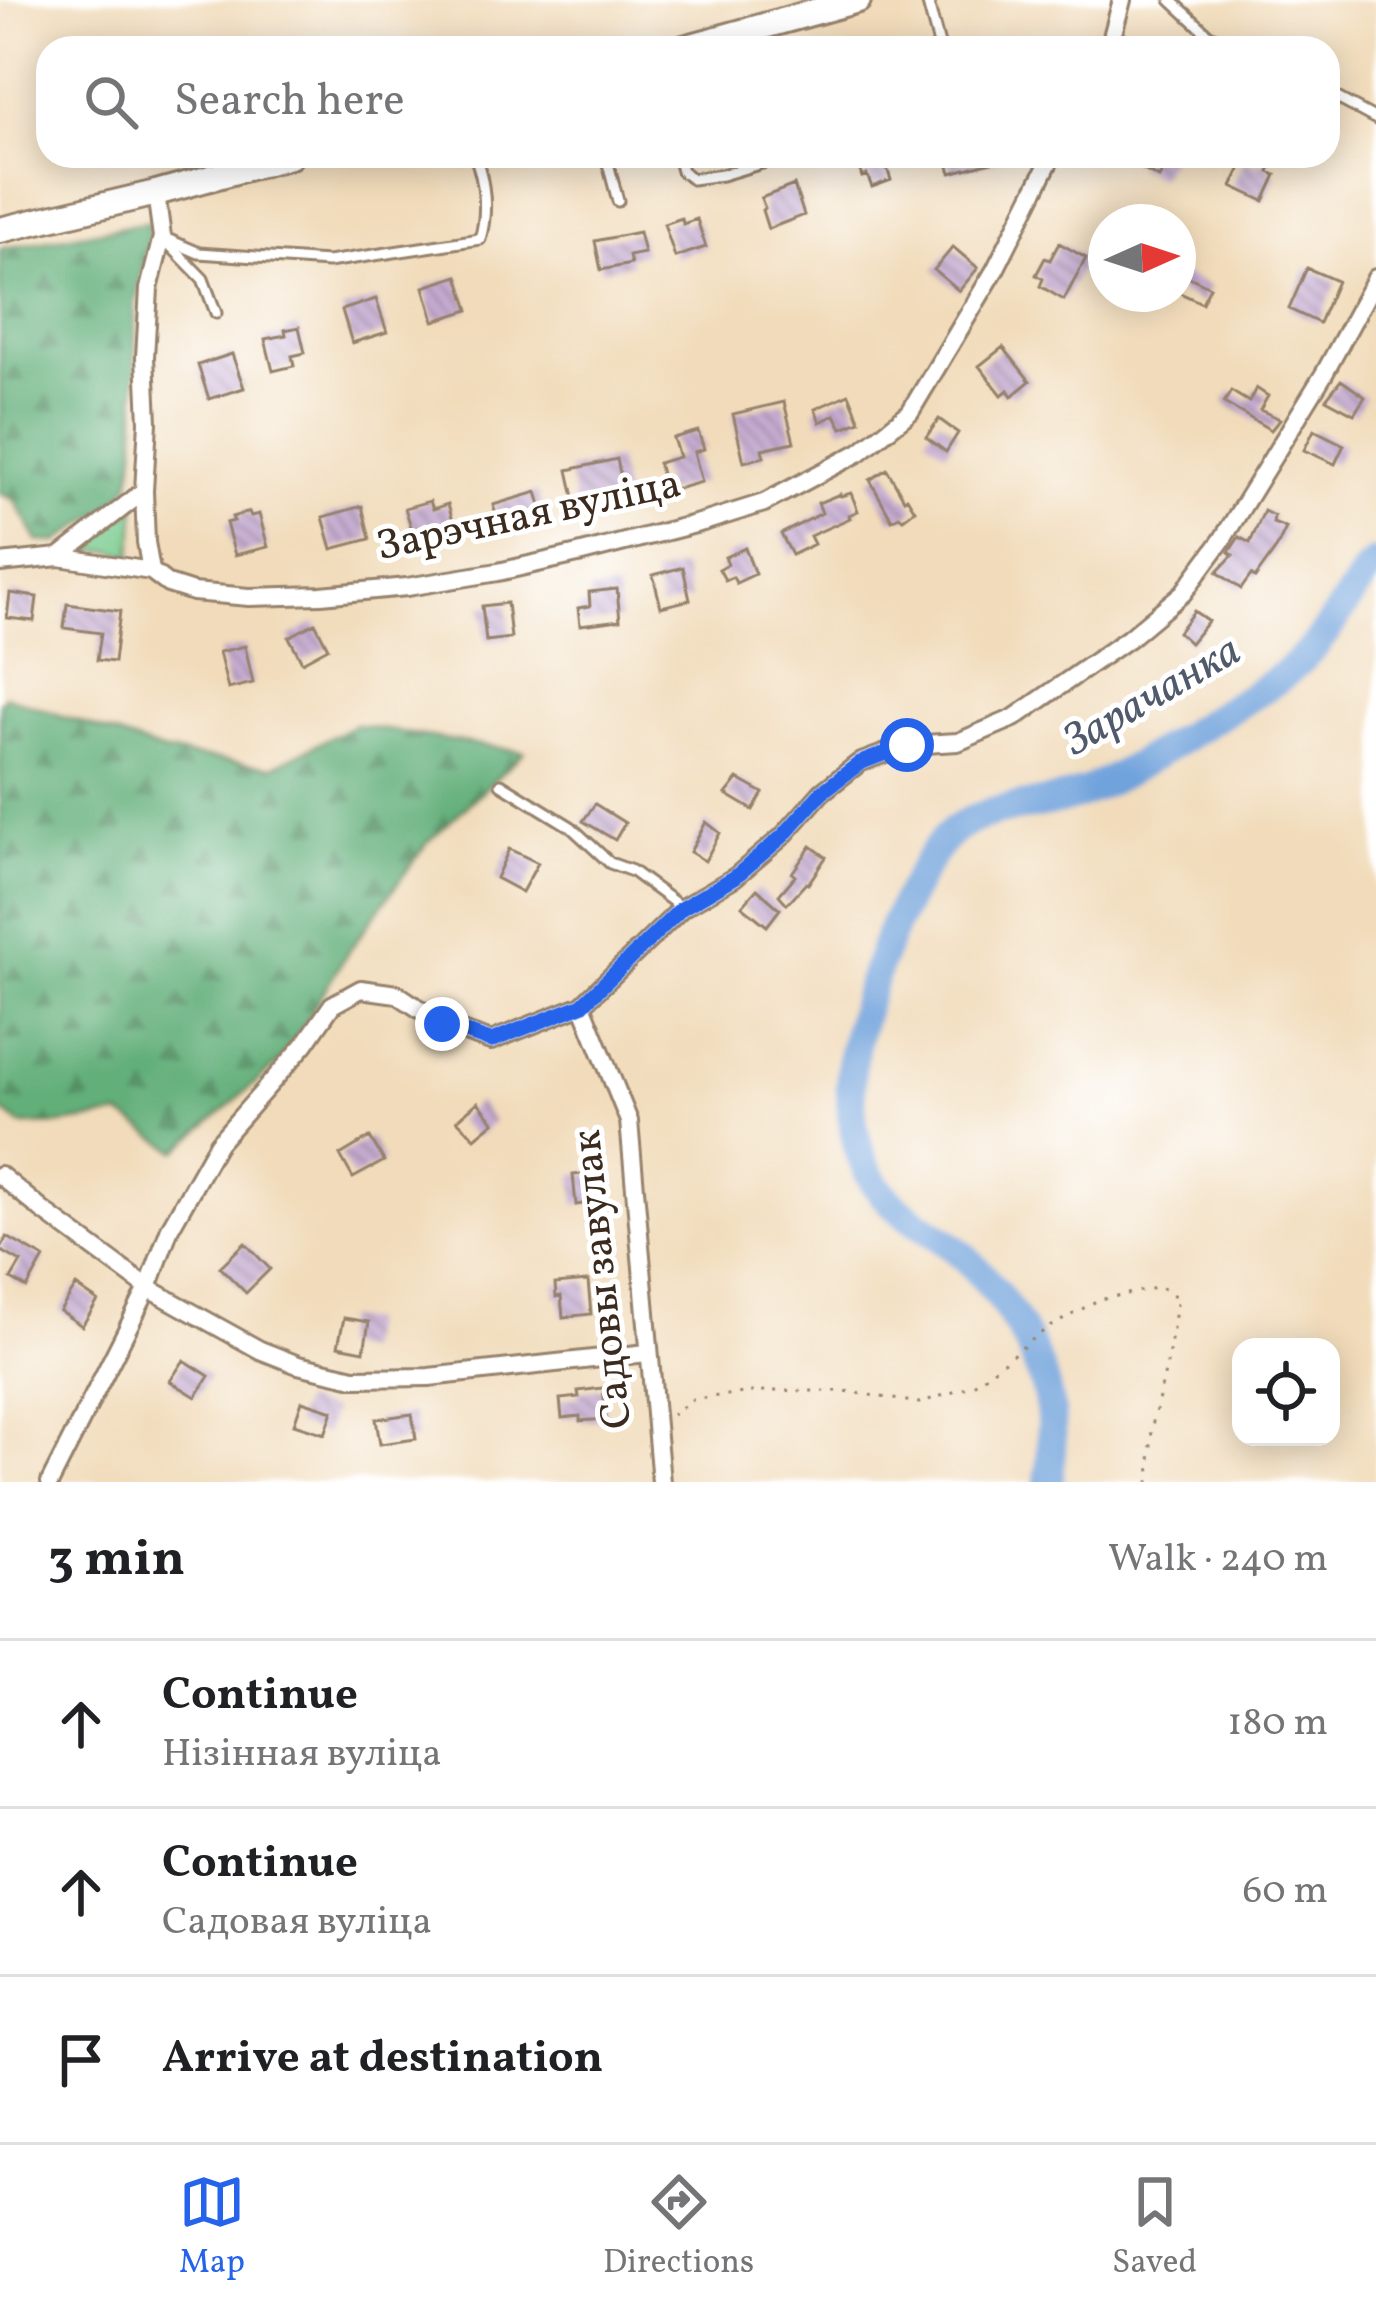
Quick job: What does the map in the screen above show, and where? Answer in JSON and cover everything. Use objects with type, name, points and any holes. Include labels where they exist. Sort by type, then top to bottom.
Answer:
[{"type":"street","points":[[727,36],[858,0]]},
{"type":"street","points":[[1112,36],[1122,0]]},
{"type":"street","points":[[0,230],[247,168]]},
{"type":"street","name":"Зарэчная вуліца","points":[[0,563],[59,557],[151,571],[168,584],[193,592],[249,597],[321,595],[499,572],[764,503],[860,452],[910,412],[995,270],[1046,168]]},
{"type":"street","points":[[151,571],[144,490],[145,357],[149,289],[162,237],[156,193]]},
{"type":"street","points":[[50,1482],[148,1288],[170,1228],[218,1143],[305,1044],[332,1005],[362,989],[398,994],[442,1024],[491,1041],[582,1005],[682,908],[735,877],[783,836],[822,792],[860,763],[907,745],[958,742],[1014,718],[1129,638],[1183,593],[1222,540],[1324,374],[1376,278]]},
{"type":"street","points":[[59,557],[144,490]]},
{"type":"street","name":"Садовы завулак","points":[[582,1005],[628,1121],[661,1482]]},
{"type":"street","points":[[0,1175],[148,1288],[260,1350],[298,1365],[354,1378],[429,1377],[647,1354]]},
{"type":"lane","points":[[927,0],[937,36]]},
{"type":"lane","points":[[1172,0],[1211,36]]},
{"type":"lane","points":[[1340,100],[1376,119]]},
{"type":"lane","points":[[162,237],[200,253],[328,262],[481,239],[486,220],[479,168]]},
{"type":"lane","points":[[608,168],[618,201]]},
{"type":"lane","points":[[682,168],[692,178],[746,168]]},
{"type":"lane","points":[[162,237],[203,279],[216,313]]},
{"type":"lane","points":[[501,784],[572,826],[610,863],[632,871],[682,908]]},
{"type":"path","points":[[656,1426],[693,1400],[761,1391],[844,1391],[919,1403],[972,1387],[1046,1330],[1098,1300],[1161,1287],[1178,1298],[1152,1426],[1149,1482]]},
{"type":"green space","points":[[148,222],[149,239],[135,305],[136,445],[130,485],[111,506],[57,542],[38,541],[14,499],[0,494],[0,249]]},
{"type":"green space","points":[[136,506],[132,556],[76,551]]},
{"type":"green space","points":[[6,696],[164,752],[272,767],[355,725],[524,752],[426,844],[345,956],[284,1058],[177,1151],[121,1115],[21,1125],[0,1109],[0,702]]},
{"type":"building","points":[[859,168],[887,168],[891,180],[872,187],[867,175],[862,177]]},
{"type":"building","points":[[1140,168],[1164,168],[1159,178]]},
{"type":"building","points":[[1241,168],[1271,168],[1269,172],[1276,175],[1264,201],[1232,186]]},
{"type":"building","points":[[794,185],[804,215],[768,229],[761,198]]},
{"type":"building","points":[[682,218],[683,224],[697,219],[706,247],[675,257],[664,224]]},
{"type":"building","points":[[639,232],[644,253],[629,256],[631,264],[601,270],[595,241]]},
{"type":"building","points":[[1059,243],[1086,258],[1064,300],[1040,286],[1043,279],[1036,275]]},
{"type":"building","points":[[953,247],[978,268],[959,291],[934,270]]},
{"type":"building","points":[[1307,268],[1337,281],[1319,323],[1289,309]]},
{"type":"building","points":[[458,276],[469,310],[434,321],[424,287]]},
{"type":"building","points":[[1196,280],[1210,287],[1202,303],[1196,300]]},
{"type":"building","points":[[376,299],[387,332],[352,343],[342,310]]},
{"type":"building","points":[[299,327],[305,353],[292,356],[294,366],[273,371],[265,339]]},
{"type":"building","points":[[1003,347],[1030,381],[1012,396],[1008,390],[1002,395],[979,366]]},
{"type":"building","points":[[232,354],[244,388],[209,399],[198,365]]},
{"type":"building","points":[[1341,380],[1365,397],[1354,414],[1326,399]]},
{"type":"building","points":[[1256,388],[1268,396],[1260,410],[1280,419],[1271,430],[1224,403],[1231,391],[1249,402]]},
{"type":"building","points":[[849,394],[860,421],[842,428],[835,415],[820,422],[815,409]]},
{"type":"building","points":[[784,402],[794,442],[762,449],[764,457],[744,462],[733,414]]},
{"type":"building","points":[[939,419],[958,433],[946,452],[926,437]]},
{"type":"building","points":[[1314,430],[1344,445],[1335,464],[1304,450]]},
{"type":"building","points":[[698,431],[704,449],[694,452],[702,482],[666,492],[658,463],[679,457],[673,438]]},
{"type":"building","points":[[617,459],[626,501],[577,511],[568,470]]},
{"type":"building","points":[[887,469],[915,510],[903,519],[892,520],[870,480]]},
{"type":"building","points":[[537,492],[546,521],[502,535],[493,505]]},
{"type":"building","points":[[851,493],[858,511],[810,536],[814,544],[792,555],[781,534],[822,513],[818,503]]},
{"type":"building","points":[[430,501],[433,509],[448,504],[456,531],[441,535],[439,528],[414,536],[405,508]]},
{"type":"building","points":[[362,506],[370,539],[332,549],[323,517]]},
{"type":"building","points":[[1264,511],[1274,516],[1273,523],[1286,528],[1255,578],[1251,575],[1241,589],[1217,572],[1233,555],[1229,552],[1239,537],[1250,543]]},
{"type":"building","points":[[249,512],[259,514],[268,547],[235,555],[226,523]]},
{"type":"building","points":[[745,548],[755,574],[736,583],[733,577],[725,580],[719,569],[728,564],[725,557]]},
{"type":"building","points":[[683,567],[690,600],[661,607],[653,575]]},
{"type":"building","points":[[617,589],[620,620],[580,625],[578,608],[590,606],[589,592]]},
{"type":"building","points":[[10,593],[37,597],[34,621],[7,618]]},
{"type":"building","points":[[507,603],[511,638],[486,641],[482,606]]},
{"type":"building","points":[[67,604],[120,611],[114,662],[97,660],[101,633],[64,628]]},
{"type":"building","points":[[1194,611],[1208,621],[1190,643],[1178,632]]},
{"type":"building","points":[[315,623],[328,648],[302,662],[289,637]]},
{"type":"building","points":[[245,646],[253,683],[228,689],[219,652]]},
{"type":"building","points":[[738,779],[763,793],[753,810],[726,794]]},
{"type":"building","points":[[595,804],[625,823],[615,840],[583,821]]},
{"type":"building","points":[[706,822],[720,833],[705,861],[690,852]]},
{"type":"building","points":[[811,846],[826,857],[787,904],[779,895]]},
{"type":"building","points":[[509,849],[538,863],[522,892],[496,878]]},
{"type":"building","points":[[757,889],[780,909],[767,926],[742,906]]},
{"type":"building","points":[[478,1102],[494,1122],[475,1138],[457,1120]]},
{"type":"building","points":[[370,1137],[384,1161],[353,1178],[340,1155]]},
{"type":"building","points":[[599,1172],[603,1201],[576,1205],[573,1175]]},
{"type":"building","points":[[7,1237],[44,1258],[27,1288],[11,1279],[21,1262],[0,1250]]},
{"type":"building","points":[[245,1243],[270,1269],[246,1293],[220,1267]]},
{"type":"building","points":[[588,1281],[591,1314],[563,1317],[555,1284]]},
{"type":"building","points":[[76,1286],[98,1301],[82,1326],[60,1311]]},
{"type":"building","points":[[344,1318],[369,1322],[364,1351],[338,1346]]},
{"type":"building","points":[[184,1360],[209,1376],[196,1397],[170,1381]]},
{"type":"building","points":[[603,1388],[606,1419],[562,1418],[560,1399]]},
{"type":"building","points":[[302,1401],[333,1411],[325,1434],[294,1424]]},
{"type":"building","points":[[412,1414],[416,1439],[380,1444],[376,1419]]},
{"type":"waterway","name":"Зарачанка","points":[[1049,1482],[1050,1410],[1039,1369],[1020,1329],[968,1260],[895,1206],[863,1162],[854,1128],[851,1073],[872,981],[917,879],[951,833],[980,816],[1064,799],[1097,787],[1262,690],[1311,650],[1376,563]]},
{"type":"route","points":[[442,1024],[491,1041],[582,1005],[682,908],[735,877],[783,836],[822,792],[860,763],[907,745]]}]
